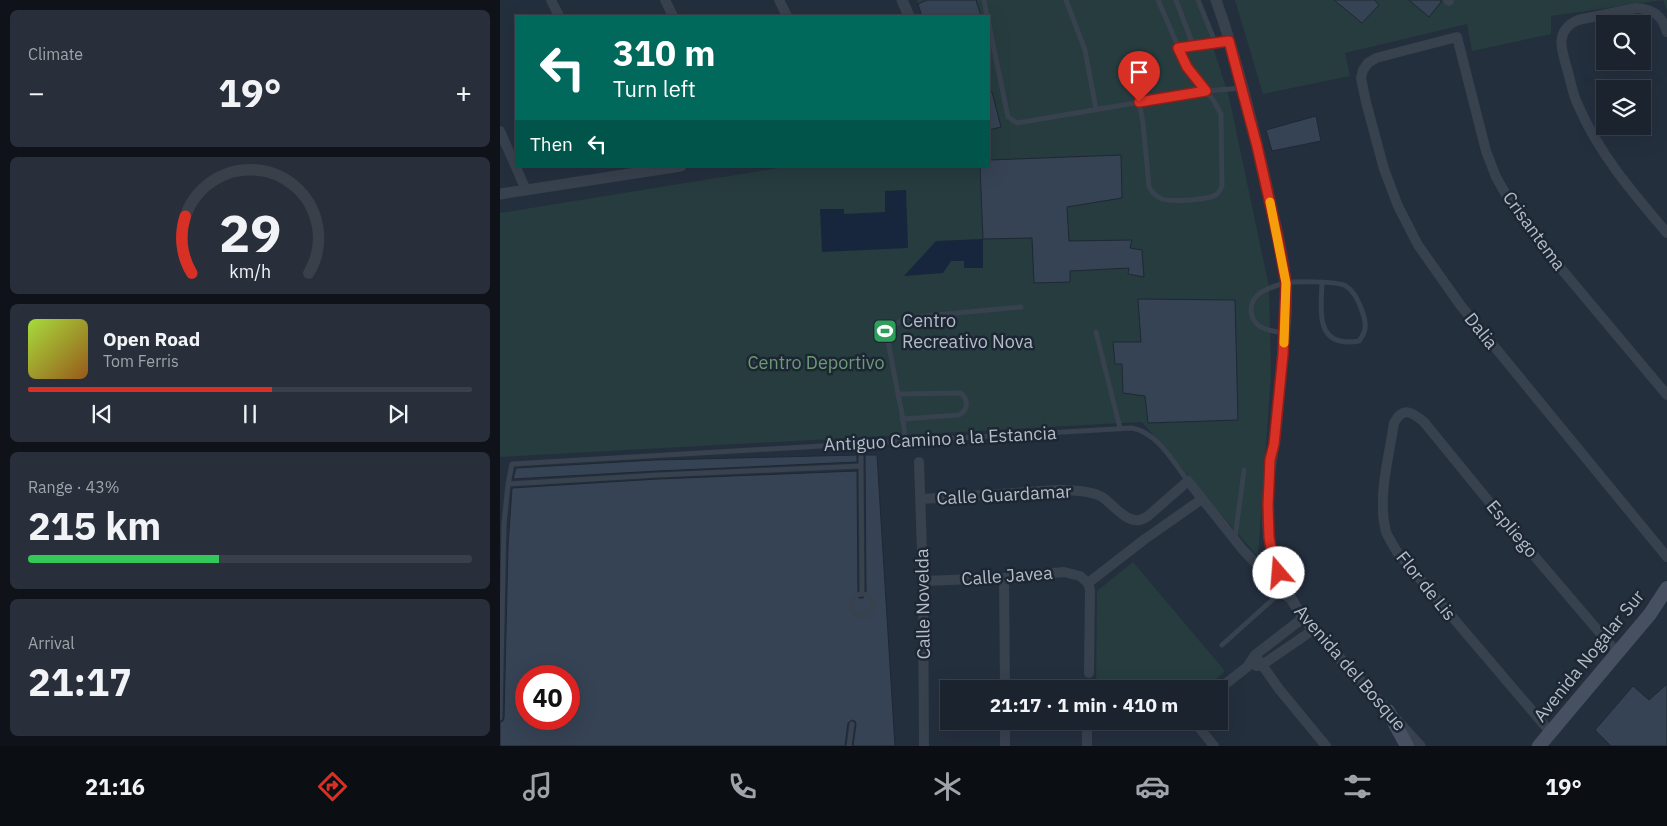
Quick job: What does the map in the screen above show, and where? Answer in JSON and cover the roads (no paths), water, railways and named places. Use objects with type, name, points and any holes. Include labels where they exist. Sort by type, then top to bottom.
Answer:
[{"type":"main road","name":"Avenida Nogalar Sur","points":[[1539,746],[1618,654],[1650,614],[1667,588]]},
{"type":"main road","points":[[1388,712],[1407,746]]},
{"type":"street","points":[[551,0],[558,15]]},
{"type":"street","points":[[665,0],[672,15]]},
{"type":"street","points":[[779,0],[786,15]]},
{"type":"street","points":[[902,0],[908,15]]},
{"type":"street","name":"Avenida del Bosque","points":[[1216,0],[1242,88],[1274,221],[1286,283],[1278,412],[1270,460],[1268,505],[1269,537],[1272,553],[1291,600],[1303,618],[1420,746]]},
{"type":"street","points":[[1667,32],[1661,17],[1655,12],[1636,8],[1570,23],[1563,30],[1561,40],[1562,51],[1577,103],[1597,145],[1612,167],[1667,233]]},
{"type":"street","name":"Dalia","points":[[1458,37],[1376,58],[1368,63],[1363,70],[1361,78],[1366,102],[1384,169],[1398,206],[1418,246],[1461,306],[1667,557]]},
{"type":"street","name":"Crisantema","points":[[1458,37],[1484,144],[1496,177],[1508,198],[1548,253],[1667,395]]},
{"type":"street","points":[[500,131],[515,165]]},
{"type":"street","points":[[516,167],[526,190]]},
{"type":"street","points":[[500,194],[629,170],[668,167]]},
{"type":"street","name":"Espliego","points":[[1402,412],[1416,415],[1424,422],[1513,531],[1618,654]]},
{"type":"street","name":"Flor de Lis","points":[[1402,412],[1394,423],[1382,501],[1383,518],[1387,534],[1397,552],[1551,733]]},
{"type":"street","name":"Calle Novelda","points":[[919,462],[923,581],[924,746]]},
{"type":"street","name":"Antiguo Camino a la Estancia","points":[[1188,481],[1235,541],[1291,600]]},
{"type":"street","name":"Calle Guardamar","points":[[921,499],[1075,490],[1101,496],[1127,518],[1137,521],[1144,520],[1188,481]]},
{"type":"street","points":[[1089,673],[1091,598],[1088,583],[1145,539],[1202,499]]},
{"type":"street","name":"Calle Javea","points":[[923,581],[1004,578],[1064,572],[1080,576],[1088,583]]},
{"type":"street","points":[[1004,578],[1005,680]]},
{"type":"street","points":[[1228,682],[1248,667],[1255,656],[1303,618]]},
{"type":"street","points":[[1248,667],[1262,665],[1313,630]]},
{"type":"street","points":[[1255,656],[1279,689],[1326,746]]},
{"type":"street","points":[[1005,730],[1005,746]]},
{"type":"street","points":[[1087,730],[1087,746]]},
{"type":"street","points":[[1201,730],[1214,746]]},
{"type":"lane","points":[[984,0],[987,15]]},
{"type":"lane","points":[[1066,0],[1085,50],[1096,110]]},
{"type":"lane","points":[[1139,102],[1143,123],[1149,187],[1153,194],[1160,199],[1168,201],[1209,197],[1218,194],[1222,186],[1221,114],[1214,101],[1187,67],[1158,0]]},
{"type":"lane","points":[[1176,0],[1193,45]]},
{"type":"lane","points":[[1198,0],[1215,42]]},
{"type":"lane","points":[[990,30],[1008,117],[1018,123],[1206,91],[1242,88]]},
{"type":"lane","points":[[1178,48],[1229,41]]},
{"type":"lane","points":[[1284,333],[1265,329],[1253,321],[1250,312],[1253,300],[1261,292],[1286,283],[1322,282],[1337,283],[1347,286],[1353,292],[1364,316],[1366,325],[1364,334],[1359,341],[1343,342],[1335,340],[1324,328],[1321,320],[1322,282]]},
{"type":"lane","points":[[905,441],[887,336],[894,326],[904,318],[1021,307]]},
{"type":"lane","points":[[1096,332],[1120,428]]},
{"type":"lane","points":[[898,394],[960,392],[967,406],[965,412],[959,415],[902,419]]},
{"type":"lane","name":"Antiguo Camino a la Estancia","points":[[508,484],[512,464],[1120,428],[1132,428],[1148,433],[1188,481]]},
{"type":"lane","points":[[861,444],[862,594]]},
{"type":"lane","points":[[500,718],[503,532],[508,484],[861,466]]},
{"type":"lane","points":[[1235,541],[1244,470]]},
{"type":"lane","points":[[1222,644],[1282,591]]},
{"type":"lane","points":[[862,594],[869,596],[873,602],[872,609],[868,615],[861,617],[854,614],[850,608],[851,601],[855,596],[862,594]]},
{"type":"lane","points":[[848,746],[852,724]]},
{"type":"water","points":[[906,190],[908,248],[822,252],[820,209],[844,209],[844,214],[885,212],[885,191]]},
{"type":"water","points":[[983,239],[983,268],[964,268],[964,261],[951,261],[943,273],[904,276],[936,241]]},
{"type":"place","name":"Centro Recreativo Nova","points":[[885,331]]},
{"type":"park label","name":"Centro Deportivo","points":[[816,363]]}]
